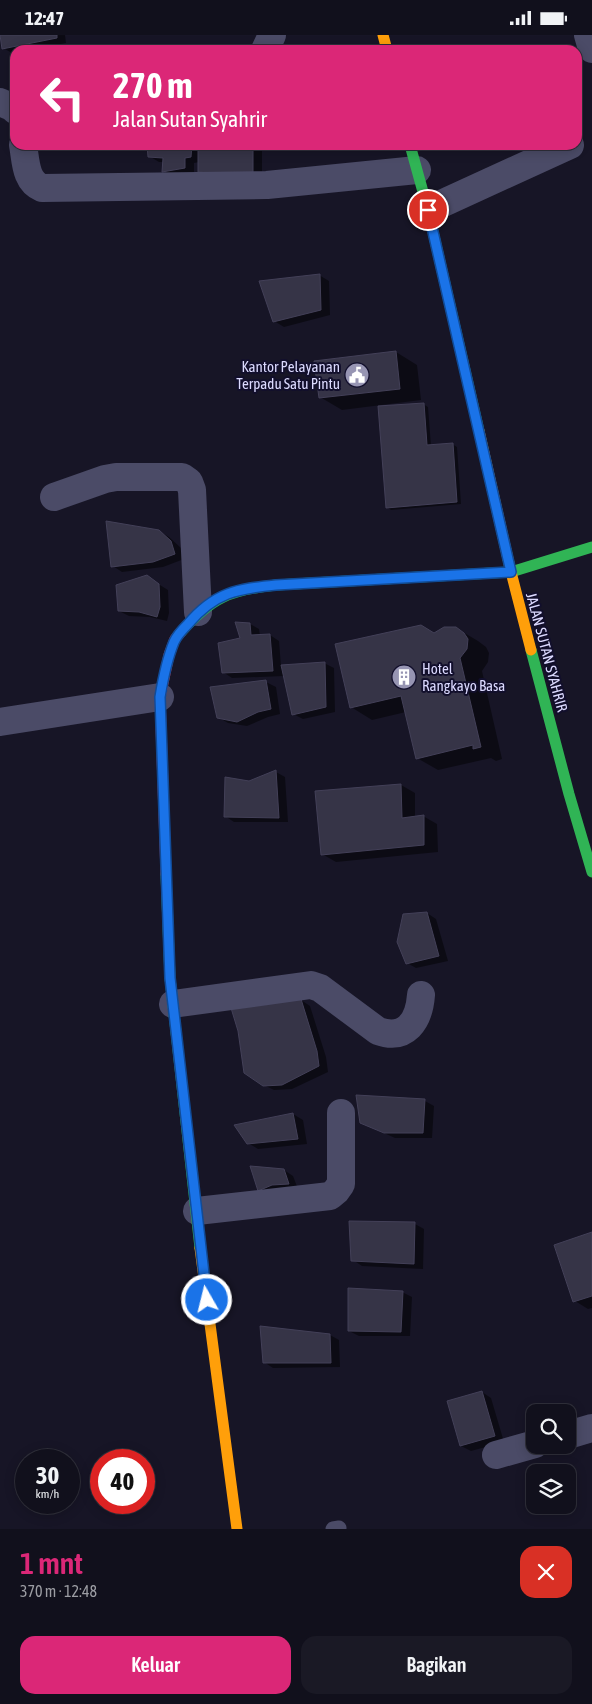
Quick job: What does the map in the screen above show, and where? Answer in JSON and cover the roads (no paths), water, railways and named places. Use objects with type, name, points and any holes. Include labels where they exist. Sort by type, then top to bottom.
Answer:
[{"type":"main road","name":"JALAN SUTAN SYAHRIR","points":[[414,157],[428,210],[511,572],[569,794],[592,872]]},
{"type":"main road","points":[[237,1529],[170,978],[160,697],[167,663],[175,639],[198,612],[219,597],[243,589],[276,585],[511,572],[592,547]]},
{"type":"street","points":[[588,35],[592,49]]},
{"type":"street","points":[[24,150],[30,179],[35,185],[42,188],[266,185],[414,157]]},
{"type":"street","points":[[428,210],[559,150]]},
{"type":"street","points":[[54,497],[116,477],[182,477],[189,482],[192,490],[198,612]]},
{"type":"street","points":[[0,722],[160,697]]},
{"type":"street","points":[[173,1004],[311,985],[320,988],[378,1031],[387,1034],[400,1033],[412,1025],[420,1009],[422,995]]},
{"type":"street","points":[[197,1211],[330,1196],[341,1184],[341,1113]]},
{"type":"street","points":[[576,1433],[592,1428]]},
{"type":"street","points":[[496,1455],[526,1447]]},
{"type":"place","name":"Kantor Pelayanan Terpadu Satu Pintu","points":[[357,375]]},
{"type":"place","name":"Hotel Rangkayo Basa","points":[[404,677]]}]
